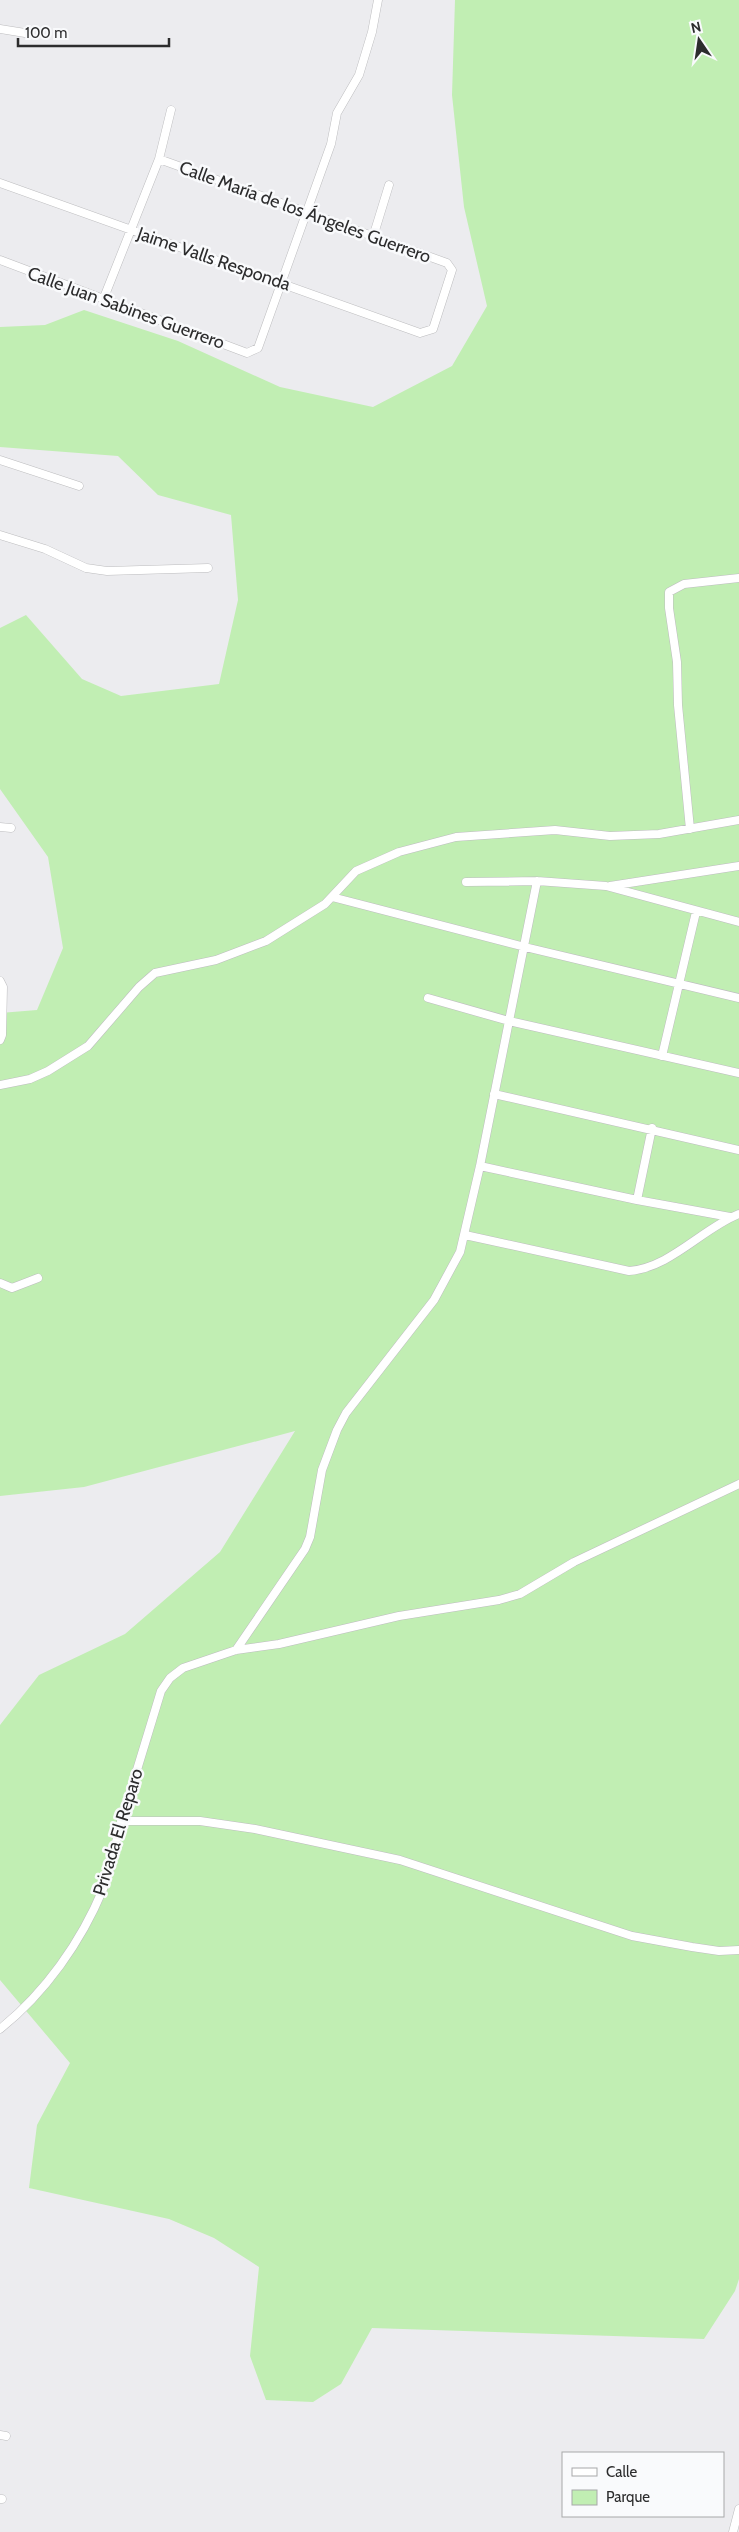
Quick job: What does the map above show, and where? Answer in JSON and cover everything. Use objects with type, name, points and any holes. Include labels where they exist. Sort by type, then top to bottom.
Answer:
[{"type":"street","points":[[282,282],[331,144],[337,113],[359,75],[372,32],[378,0]]},
{"type":"street","points":[[0,29],[25,33]]},
{"type":"street","points":[[103,300],[159,159],[172,110]]},
{"type":"street","name":"Calle María de los Ángeles Guerrero","points":[[159,159],[447,263],[452,270],[433,329],[428,332]]},
{"type":"street","name":"Jaime Valls Responda","points":[[0,183],[282,282],[420,333],[428,332]]},
{"type":"street","points":[[373,237],[389,185]]},
{"type":"street","name":"Calle Juan Sabines Guerrero","points":[[0,260],[247,353],[253,352],[258,348],[282,282]]},
{"type":"street","points":[[0,460],[79,486]]},
{"type":"street","points":[[0,535],[45,549],[86,568],[107,571],[208,568]]},
{"type":"street","points":[[690,829],[678,705],[677,662],[669,608],[669,592],[684,584],[739,578]]},
{"type":"street","points":[[0,1085],[30,1079],[48,1071],[88,1046],[139,988],[155,973],[216,960],[246,950],[281,933],[332,897],[350,876],[367,865],[442,839],[555,830],[610,836],[659,834],[739,820]]},
{"type":"street","points":[[0,827],[11,828]]},
{"type":"street","points":[[466,882],[537,882],[606,886],[739,866]]},
{"type":"street","points":[[236,1650],[305,1549],[310,1537],[322,1470],[346,1413],[434,1300],[453,1268],[465,1235],[537,882]]},
{"type":"street","points":[[606,886],[696,912],[739,922]]},
{"type":"street","points":[[332,897],[525,947],[739,998]]},
{"type":"street","points":[[662,1056],[681,984],[696,912]]},
{"type":"street","points":[[0,981],[3,987],[2,1036],[0,1040]]},
{"type":"street","points":[[428,998],[509,1021],[739,1073]]},
{"type":"street","points":[[494,1094],[652,1128],[739,1150]]},
{"type":"street","points":[[637,1200],[652,1128]]},
{"type":"street","points":[[480,1166],[637,1200],[730,1217]]},
{"type":"street","points":[[465,1235],[629,1270],[643,1270],[697,1241],[730,1217],[739,1214]]},
{"type":"street","points":[[0,1283],[12,1288],[38,1278]]},
{"type":"street","name":"Privada El Reparo","points":[[0,2029],[17,2016],[45,1985],[80,1937],[104,1888],[121,1821],[161,1691],[170,1678],[183,1668],[236,1650],[279,1644],[399,1616],[499,1600],[520,1594],[574,1562],[739,1484]]},
{"type":"street","points":[[121,1821],[200,1821],[255,1829],[400,1860],[632,1936],[701,1949],[739,1950]]},
{"type":"street","points":[[733,2532],[739,2509]]},
{"type":"green space","points":[[455,0],[739,0],[739,2279],[735,2291],[704,2339],[372,2328],[341,2384],[313,2402],[266,2400],[250,2356],[259,2267],[214,2238],[169,2219],[29,2188],[37,2125],[70,2063],[0,1980],[0,1725],[39,1675],[125,1634],[220,1552],[295,1431],[84,1487],[0,1496],[0,1013],[37,1010],[63,948],[48,857],[0,789],[0,628],[26,615],[82,679],[121,696],[219,684],[238,600],[231,515],[158,495],[118,456],[0,447],[0,327],[45,325],[84,310],[178,341],[280,387],[373,407],[452,366],[487,306],[464,207],[452,95]]}]
